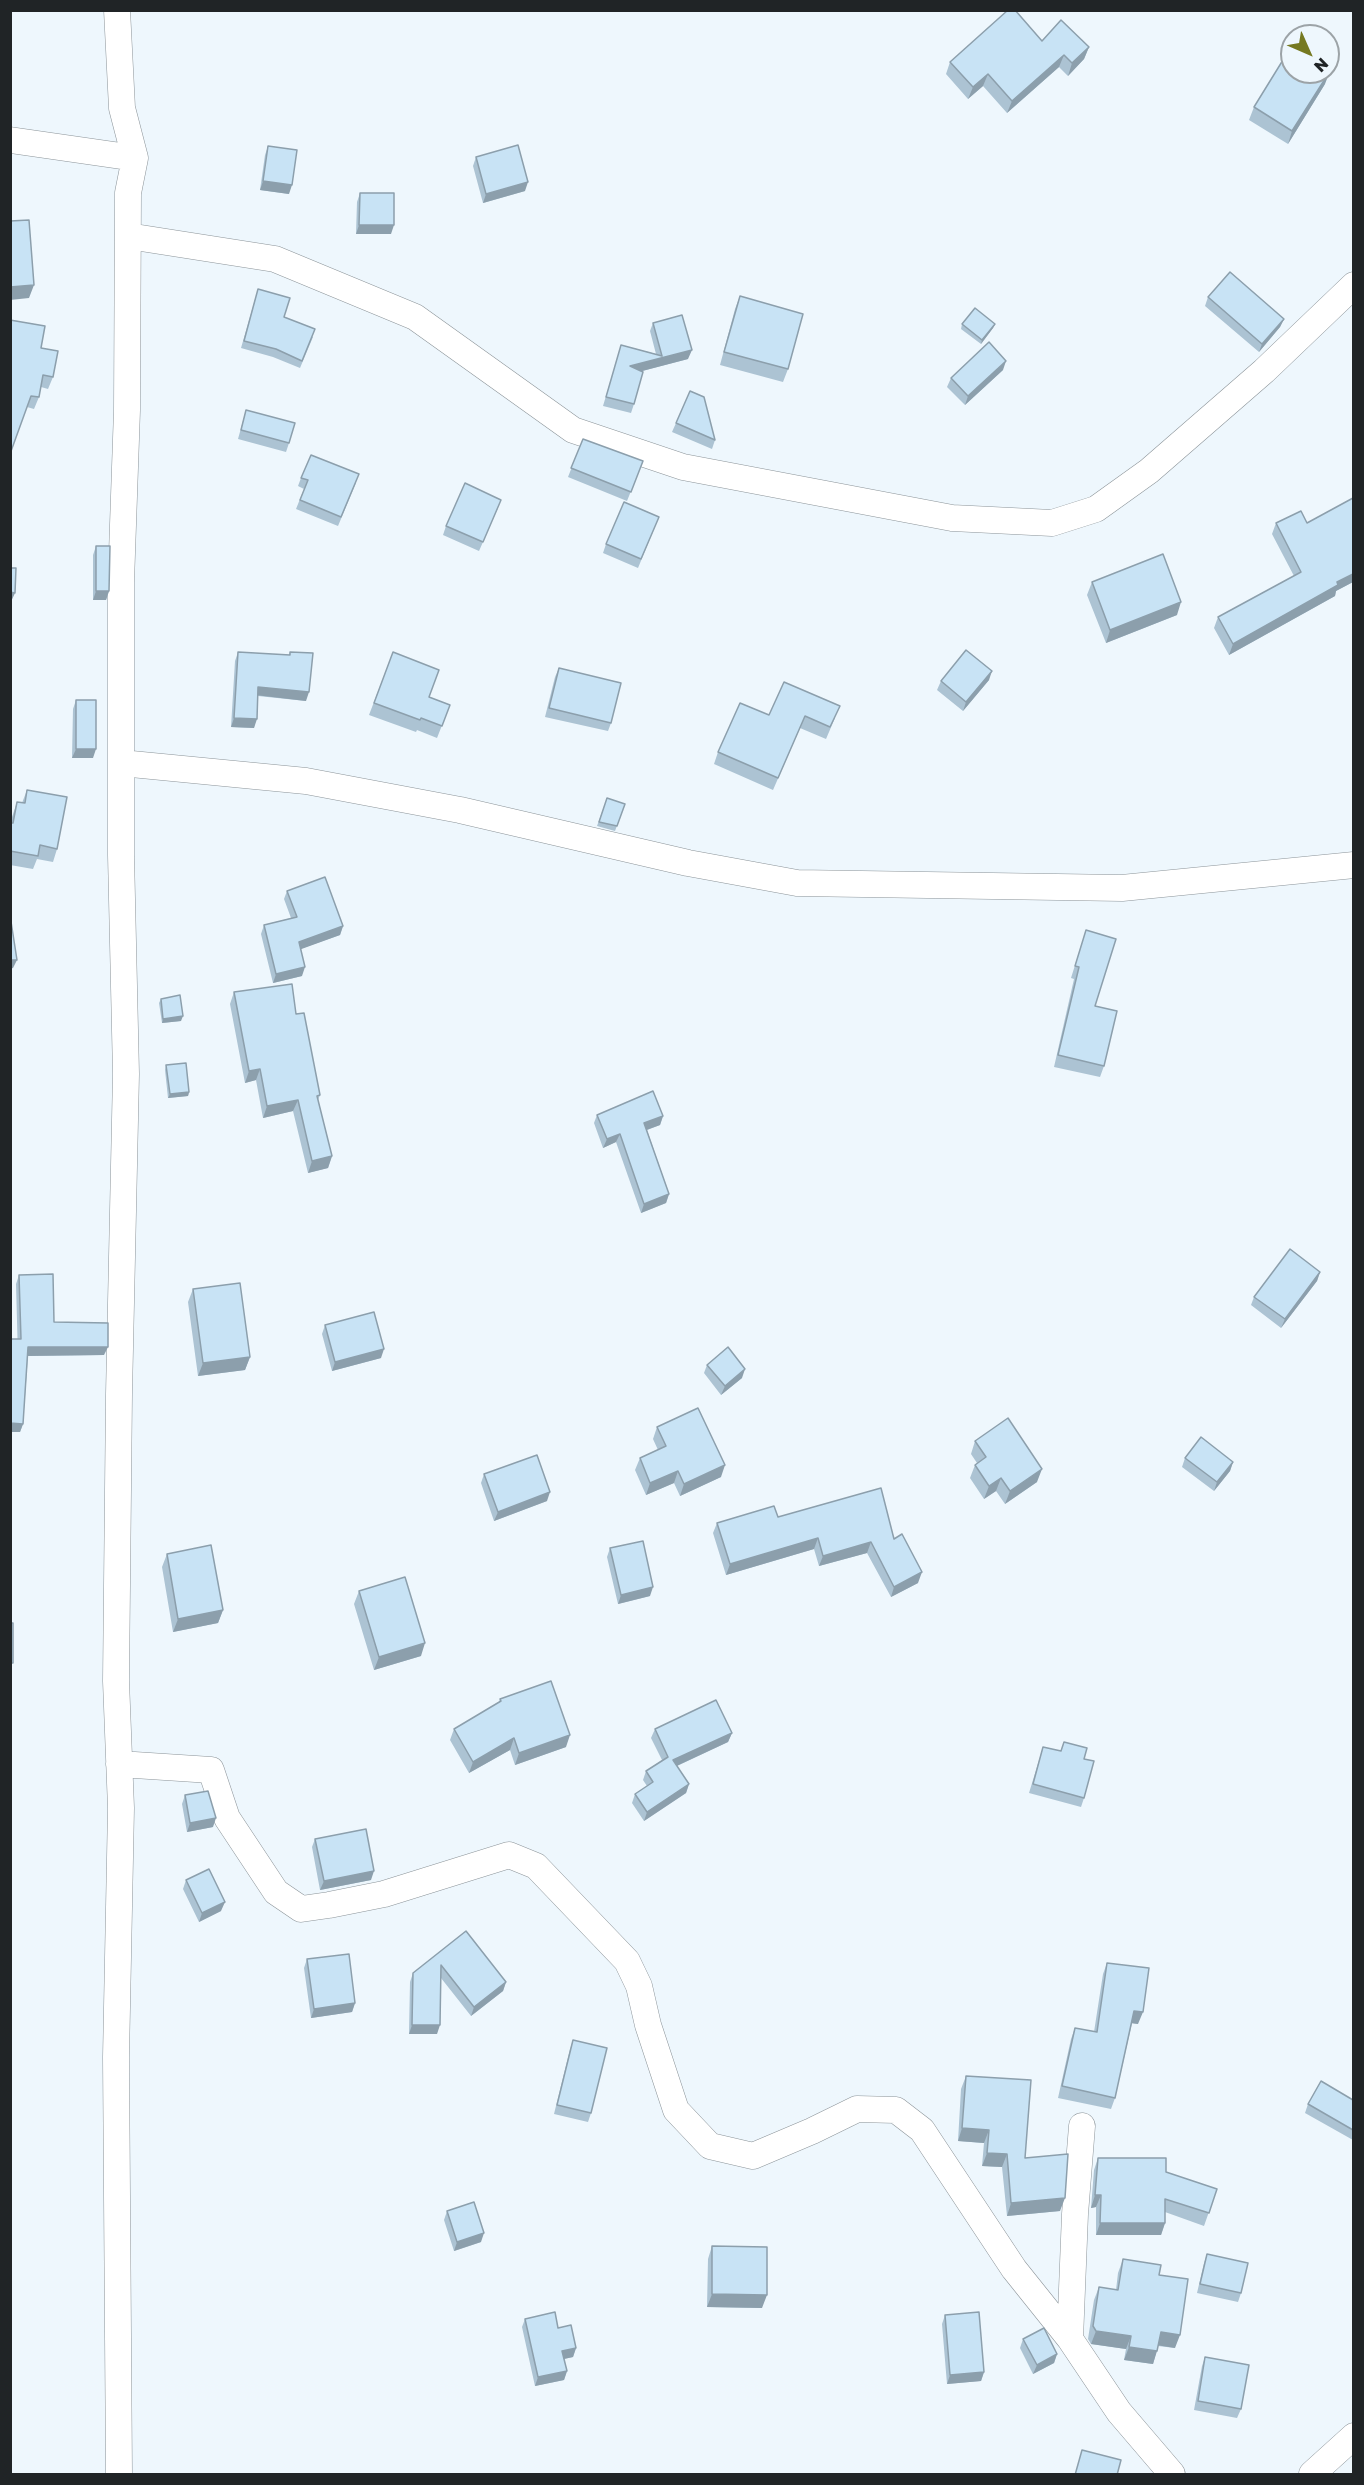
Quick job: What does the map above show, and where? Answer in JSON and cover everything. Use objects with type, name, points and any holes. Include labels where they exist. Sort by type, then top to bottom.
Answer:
[{"type":"street","points":[[117,10],[122,108],[135,158],[128,193],[127,410],[121,582],[121,855],[126,1074],[118,1406],[117,1681],[121,1808],[116,2057],[119,2475]]},
{"type":"street","points":[[10,140],[135,158]]},
{"type":"street","points":[[128,236],[275,259],[394,308],[415,317],[573,430],[683,466],[952,518],[1052,523],[1096,509],[1149,471],[1263,371],[1353,285]]},
{"type":"street","points":[[121,763],[306,781],[460,810],[688,863],[797,883],[1122,888],[1353,865]]},
{"type":"street","points":[[119,1764],[211,1770],[227,1818],[276,1892],[301,1909],[384,1894],[477,1863],[509,1855],[536,1866],[627,1961],[639,1986],[648,2025],[676,2110],[710,2146],[753,2156],[857,2109],[896,2110],[921,2130],[1014,2269],[1070,2339],[1119,2412],[1172,2475]]},
{"type":"street","points":[[1070,2339],[1075,2214],[1082,2126]]},
{"type":"street","points":[[1312,2475],[1353,2436]]},
{"type":"building","points":[[1008,10],[1015,10],[1042,41],[1061,20],[1089,47],[1072,63],[1064,55],[1012,101],[988,74],[973,87],[950,62]]},
{"type":"building","points":[[1280,65],[1280,84],[1322,84],[1292,131],[1254,107]]},
{"type":"building","points":[[518,145],[528,182],[486,194],[476,157]]},
{"type":"building","points":[[268,146],[297,150],[292,185],[263,181]]},
{"type":"building","points":[[360,193],[394,193],[394,225],[359,225]]},
{"type":"building","points":[[29,220],[34,285],[10,287],[10,221]]},
{"type":"building","points":[[1230,272],[1284,319],[1262,344],[1208,297]]},
{"type":"building","points":[[258,289],[290,298],[284,317],[315,329],[302,361],[276,349],[244,341]]},
{"type":"building","points":[[740,296],[803,314],[788,369],[724,352]]},
{"type":"building","points":[[975,308],[995,324],[982,340],[962,324]]},
{"type":"building","points":[[682,315],[692,350],[630,366],[643,372],[634,404],[606,397],[621,345],[662,356],[653,323]]},
{"type":"building","points":[[10,320],[45,326],[41,348],[58,351],[53,377],[43,375],[39,397],[31,396],[10,454]]},
{"type":"building","points":[[989,342],[1006,361],[968,396],[951,378]]},
{"type":"building","points":[[690,391],[704,397],[715,440],[676,423]]},
{"type":"building","points":[[246,410],[295,423],[289,443],[241,430]]},
{"type":"building","points":[[583,439],[643,461],[631,492],[571,468]]},
{"type":"building","points":[[311,455],[359,474],[341,517],[300,500],[308,480],[301,478]]},
{"type":"building","points":[[465,483],[501,500],[483,542],[446,526]]},
{"type":"building","points":[[1353,498],[1353,574],[1337,582],[1338,585],[1233,644],[1218,617],[1301,572],[1276,523],[1301,511],[1307,523]]},
{"type":"building","points":[[624,502],[659,517],[641,559],[606,544]]},
{"type":"building","points":[[96,546],[110,546],[109,591],[96,591]]},
{"type":"building","points":[[1163,554],[1181,602],[1110,630],[1092,582]]},
{"type":"building","points":[[10,568],[16,568],[15,593],[10,592]]},
{"type":"building","points":[[966,650],[992,671],[966,702],[941,681]]},
{"type":"building","points":[[238,652],[290,655],[290,652],[313,653],[309,692],[258,687],[257,719],[234,718]]},
{"type":"building","points":[[393,652],[439,670],[429,697],[450,705],[442,726],[374,703]]},
{"type":"building","points":[[559,668],[621,683],[611,723],[549,708]]},
{"type":"building","points":[[784,682],[840,706],[830,727],[805,716],[778,778],[718,752],[740,703],[769,715]]},
{"type":"building","points":[[76,700],[96,700],[96,749],[76,749]]},
{"type":"building","points":[[27,790],[67,797],[57,849],[40,845],[38,856],[10,851],[10,823],[13,823],[17,802],[25,803]]},
{"type":"building","points":[[607,798],[625,804],[617,826],[599,822]]},
{"type":"building","points":[[325,877],[343,926],[299,942],[305,967],[276,974],[264,925],[297,917],[287,891]]},
{"type":"building","points":[[10,915],[17,960],[10,960]]},
{"type":"building","points":[[1086,930],[1116,939],[1095,1006],[1117,1011],[1104,1066],[1058,1055],[1079,967],[1075,966]]},
{"type":"building","points":[[292,984],[296,1014],[304,1013],[320,1095],[317,1096],[332,1156],[312,1161],[298,1100],[267,1106],[260,1069],[249,1071],[234,992]]},
{"type":"building","points":[[180,995],[183,1016],[163,1019],[161,999]]},
{"type":"building","points":[[186,1063],[189,1092],[170,1094],[166,1065]]},
{"type":"building","points":[[653,1091],[663,1116],[644,1123],[669,1194],[644,1204],[620,1134],[607,1139],[597,1115]]},
{"type":"building","points":[[1290,1249],[1320,1272],[1285,1319],[1254,1297]]},
{"type":"building","points":[[53,1274],[54,1322],[108,1323],[108,1347],[28,1347],[23,1424],[10,1423],[10,1339],[21,1339],[19,1275]]},
{"type":"building","points":[[240,1283],[250,1357],[203,1363],[193,1289]]},
{"type":"building","points":[[374,1312],[384,1349],[335,1362],[325,1325]]},
{"type":"building","points":[[728,1347],[745,1369],[725,1386],[707,1365]]},
{"type":"building","points":[[698,1408],[725,1465],[684,1484],[678,1471],[650,1483],[640,1458],[666,1446],[657,1427]]},
{"type":"building","points":[[1008,1418],[1042,1469],[1010,1491],[1001,1478],[989,1486],[975,1465],[986,1457],[975,1441]]},
{"type":"building","points":[[1201,1437],[1233,1462],[1217,1482],[1185,1458]]},
{"type":"building","points":[[537,1455],[550,1492],[498,1512],[484,1474]]},
{"type":"building","points":[[881,1488],[894,1539],[902,1534],[922,1572],[894,1587],[871,1542],[823,1556],[818,1538],[730,1564],[717,1523],[774,1506],[778,1517]]},
{"type":"building","points":[[643,1541],[653,1587],[621,1595],[610,1548]]},
{"type":"building","points":[[211,1545],[223,1610],[178,1619],[167,1554]]},
{"type":"building","points":[[405,1577],[425,1643],[379,1657],[359,1591]]},
{"type":"building","points":[[10,1623],[13,1623],[13,1663],[10,1663]]},
{"type":"building","points":[[551,1681],[570,1735],[519,1753],[514,1738],[473,1762],[454,1729],[501,1701],[500,1699]]},
{"type":"building","points":[[716,1700],[732,1733],[673,1760],[689,1784],[647,1812],[635,1794],[653,1782],[646,1771],[668,1757],[655,1729]]},
{"type":"building","points":[[1064,1742],[1087,1748],[1084,1759],[1094,1761],[1084,1798],[1033,1784],[1043,1747],[1061,1751]]},
{"type":"building","points":[[208,1791],[216,1818],[190,1823],[185,1795]]},
{"type":"building","points":[[366,1829],[374,1871],[324,1881],[315,1839]]},
{"type":"building","points":[[209,1869],[225,1902],[202,1913],[186,1880]]},
{"type":"building","points":[[466,1931],[506,1982],[474,2007],[441,1965],[440,2025],[412,2025],[413,1973]]},
{"type":"building","points":[[349,1954],[355,2003],[314,2009],[307,1959]]},
{"type":"building","points":[[1107,1963],[1149,1968],[1143,2012],[1134,2011],[1115,2098],[1062,2086],[1075,2028],[1097,2032]]},
{"type":"building","points":[[573,2040],[607,2048],[591,2113],[557,2105]]},
{"type":"building","points":[[966,2076],[1031,2080],[1025,2158],[1068,2154],[1065,2198],[1011,2203],[1007,2154],[987,2153],[989,2130],[962,2128]]},
{"type":"building","points":[[1321,2081],[1353,2100],[1353,2130],[1308,2104]]},
{"type":"building","points":[[1098,2158],[1166,2158],[1166,2172],[1217,2189],[1209,2213],[1165,2199],[1165,2223],[1100,2223],[1101,2195],[1095,2195]]},
{"type":"building","points":[[474,2202],[484,2233],[457,2242],[447,2211]]},
{"type":"building","points":[[712,2246],[767,2247],[767,2295],[712,2294]]},
{"type":"building","points":[[1207,2254],[1248,2263],[1241,2293],[1200,2284]]},
{"type":"building","points":[[1123,2259],[1161,2265],[1159,2275],[1188,2279],[1180,2335],[1161,2332],[1157,2351],[1129,2347],[1131,2336],[1096,2331],[1093,2326],[1099,2287],[1118,2290]]},
{"type":"building","points":[[555,2312],[558,2328],[571,2325],[576,2348],[562,2351],[567,2371],[538,2377],[525,2319]]},
{"type":"building","points":[[979,2312],[984,2372],[950,2375],[945,2315]]},
{"type":"building","points":[[1044,2328],[1057,2354],[1037,2365],[1023,2339]]},
{"type":"building","points":[[1205,2357],[1249,2365],[1241,2409],[1198,2401]]},
{"type":"building","points":[[1082,2450],[1121,2460],[1117,2475],[1075,2475]]}]
